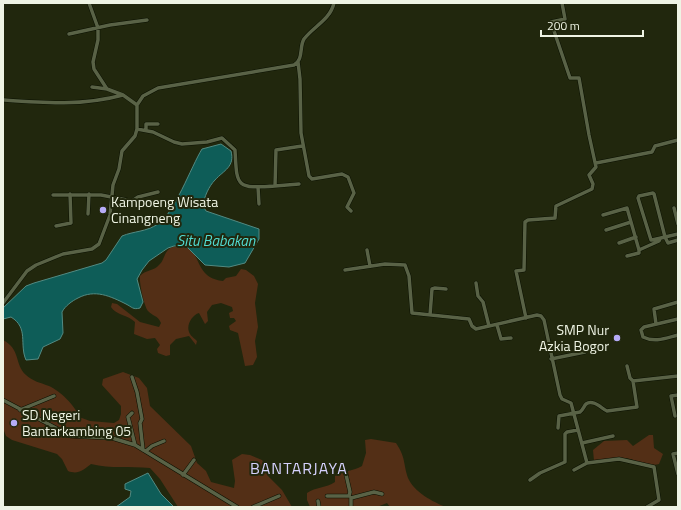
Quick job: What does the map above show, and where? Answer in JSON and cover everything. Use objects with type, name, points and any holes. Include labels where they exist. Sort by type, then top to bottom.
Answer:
[{"type":"street","points":[[89,3],[98,28],[98,40],[93,66],[107,89]]},
{"type":"street","points":[[334,3],[331,13],[304,40],[298,62],[302,146],[311,178],[342,174],[348,177],[354,193],[347,206],[351,211]]},
{"type":"street","points":[[526,318],[516,271],[524,270],[525,222],[555,218],[556,206],[592,189],[593,184],[589,175],[596,167],[596,163],[593,160],[588,135],[586,113],[579,78],[570,78],[551,22],[565,19],[562,3]]},
{"type":"street","points":[[69,34],[147,20]]},
{"type":"street","points":[[3,303],[27,272],[36,265],[64,254],[96,247],[102,238],[108,221],[122,151],[135,136],[137,129],[137,105],[143,96],[158,88],[282,68],[298,62]]},
{"type":"street","points":[[92,87],[107,89],[123,95],[137,105]]},
{"type":"street","points":[[3,100],[72,103],[102,100],[123,95]]},
{"type":"street","points":[[146,130],[146,124],[158,124]]},
{"type":"street","points":[[137,129],[146,130],[182,144],[199,143],[224,138],[235,150],[235,170],[239,181],[247,186],[258,187],[299,184]]},
{"type":"street","points":[[596,163],[652,152],[656,145],[678,140]]},
{"type":"street","points":[[275,186],[276,150],[302,146]]},
{"type":"street","points":[[258,187],[259,204]]},
{"type":"street","points":[[53,195],[89,194],[132,201],[138,197],[158,192]]},
{"type":"street","points":[[678,234],[665,237],[660,238],[650,239],[638,198],[639,196],[652,193],[654,194],[665,237],[668,243],[678,240]]},
{"type":"street","points":[[56,226],[71,223],[70,194]]},
{"type":"street","points":[[88,214],[89,194]]},
{"type":"street","points":[[603,215],[627,208],[639,250]]},
{"type":"street","points":[[674,208],[678,224]]},
{"type":"street","points":[[606,230],[631,222]]},
{"type":"street","points":[[619,243],[636,237]]},
{"type":"street","points":[[627,256],[639,253],[639,250],[659,241],[660,238]]},
{"type":"street","points":[[367,250],[370,266]]},
{"type":"street","points":[[345,270],[385,264],[405,265],[409,276],[412,313],[469,319],[472,326],[476,329],[538,315],[543,318],[561,398],[571,402],[587,463]]},
{"type":"street","points":[[476,283],[478,296],[483,302],[489,326]]},
{"type":"street","points":[[430,315],[432,289],[446,289]]},
{"type":"street","points":[[656,324],[654,309],[677,302]]},
{"type":"street","points":[[678,319],[642,328],[643,338],[657,340],[678,335]]},
{"type":"street","points":[[497,325],[501,339],[511,338]]},
{"type":"street","points":[[551,359],[585,352]]},
{"type":"street","points":[[558,428],[559,416],[581,411],[586,405],[593,402],[607,411],[637,407],[633,381],[630,378],[628,366]]},
{"type":"street","points":[[633,381],[678,376]]},
{"type":"street","points":[[132,377],[142,419],[140,423],[145,450]]},
{"type":"street","points":[[675,416],[671,396],[678,395]]},
{"type":"street","points":[[20,410],[54,396]]},
{"type":"street","points":[[3,400],[71,436],[112,438],[135,445],[236,507]]},
{"type":"street","points":[[132,413],[128,417],[135,445]]},
{"type":"street","points":[[530,480],[540,473],[565,462],[565,434],[567,432],[578,430]]},
{"type":"street","points":[[582,443],[613,436]]},
{"type":"street","points":[[145,450],[164,441]]},
{"type":"street","points":[[678,453],[673,454],[678,474]]},
{"type":"street","points":[[574,470],[587,463],[619,459],[654,468],[659,500],[647,507]]},
{"type":"street","points":[[183,475],[194,460]]},
{"type":"street","points":[[345,470],[350,492],[351,507]]},
{"type":"street","points":[[327,496],[350,497],[372,493],[382,494]]},
{"type":"street","points":[[253,507],[279,496]]},
{"type":"street","points":[[318,500],[319,507]]},
{"type":"shaded area","points":[[182,246],[189,249],[193,253],[202,270],[213,279],[223,281],[226,278],[236,276],[241,269],[246,270],[254,276],[258,284],[255,303],[258,327],[255,341],[257,357],[253,365],[245,366],[238,333],[230,330],[229,326],[236,321],[234,318],[230,318],[229,313],[233,311],[232,307],[221,303],[212,305],[207,312],[208,321],[205,324],[199,313],[196,314],[190,321],[188,328],[191,335],[197,341],[196,345],[189,336],[176,339],[170,345],[170,355],[166,356],[158,353],[157,349],[160,345],[155,338],[147,339],[134,334],[135,322],[116,312],[111,307],[112,303],[117,304],[140,322],[159,327],[161,323],[160,320],[148,311],[145,304],[140,276],[157,267],[169,249]]},
{"type":"shaded area","points":[[3,340],[9,344],[15,352],[22,371],[28,377],[58,391],[71,403],[79,417],[90,421],[114,423],[119,420],[121,414],[121,406],[102,385],[103,379],[123,372],[139,378],[147,388],[150,406],[191,446],[197,463],[206,471],[211,482],[234,488],[235,481],[232,460],[242,454],[250,455],[262,460],[265,464],[268,476],[282,490],[292,507],[178,507],[160,479],[150,468],[91,464],[80,471],[72,472],[68,471],[62,459],[57,454],[12,440],[6,436],[3,428]]},
{"type":"shaded area","points":[[649,435],[653,435],[654,448],[663,454],[659,464],[648,465],[627,458],[594,461],[593,450],[604,441],[627,440],[633,446]]},
{"type":"shaded area","points":[[371,439],[396,443],[404,460],[406,473],[411,483],[424,496],[446,507],[390,507],[387,503],[377,507],[310,507],[307,500],[307,493],[335,482],[335,476],[338,474],[362,466],[366,453],[365,440]]},
{"type":"water","name":"Situ Babakan","points":[[221,144],[231,151],[232,156],[230,165],[211,185],[203,206],[206,211],[259,229],[259,239],[245,263],[229,267],[205,265],[185,245],[168,248],[149,261],[137,279],[143,302],[140,308],[134,308],[114,298],[102,295],[84,295],[69,304],[62,312],[63,333],[60,339],[43,347],[38,359],[26,360],[20,326],[17,321],[11,317],[3,319],[3,308],[26,286],[102,263],[106,260],[122,236],[149,229],[158,224],[164,219],[176,201],[202,149]]},
{"type":"water","points":[[148,473],[161,494],[174,507],[116,507],[130,497],[131,491],[125,489],[125,484]]},
{"type":"place","name":"Kampoeng Wisata Cinangneng","points":[[103,210]]},
{"type":"place","name":"SMP Nur Azkia Bogor","points":[[617,338]]},
{"type":"place","name":"SD Negeri Bantarkambing 05","points":[[14,423]]},
{"type":"district","name":"BANTARJAYA","points":[[299,468]]}]
